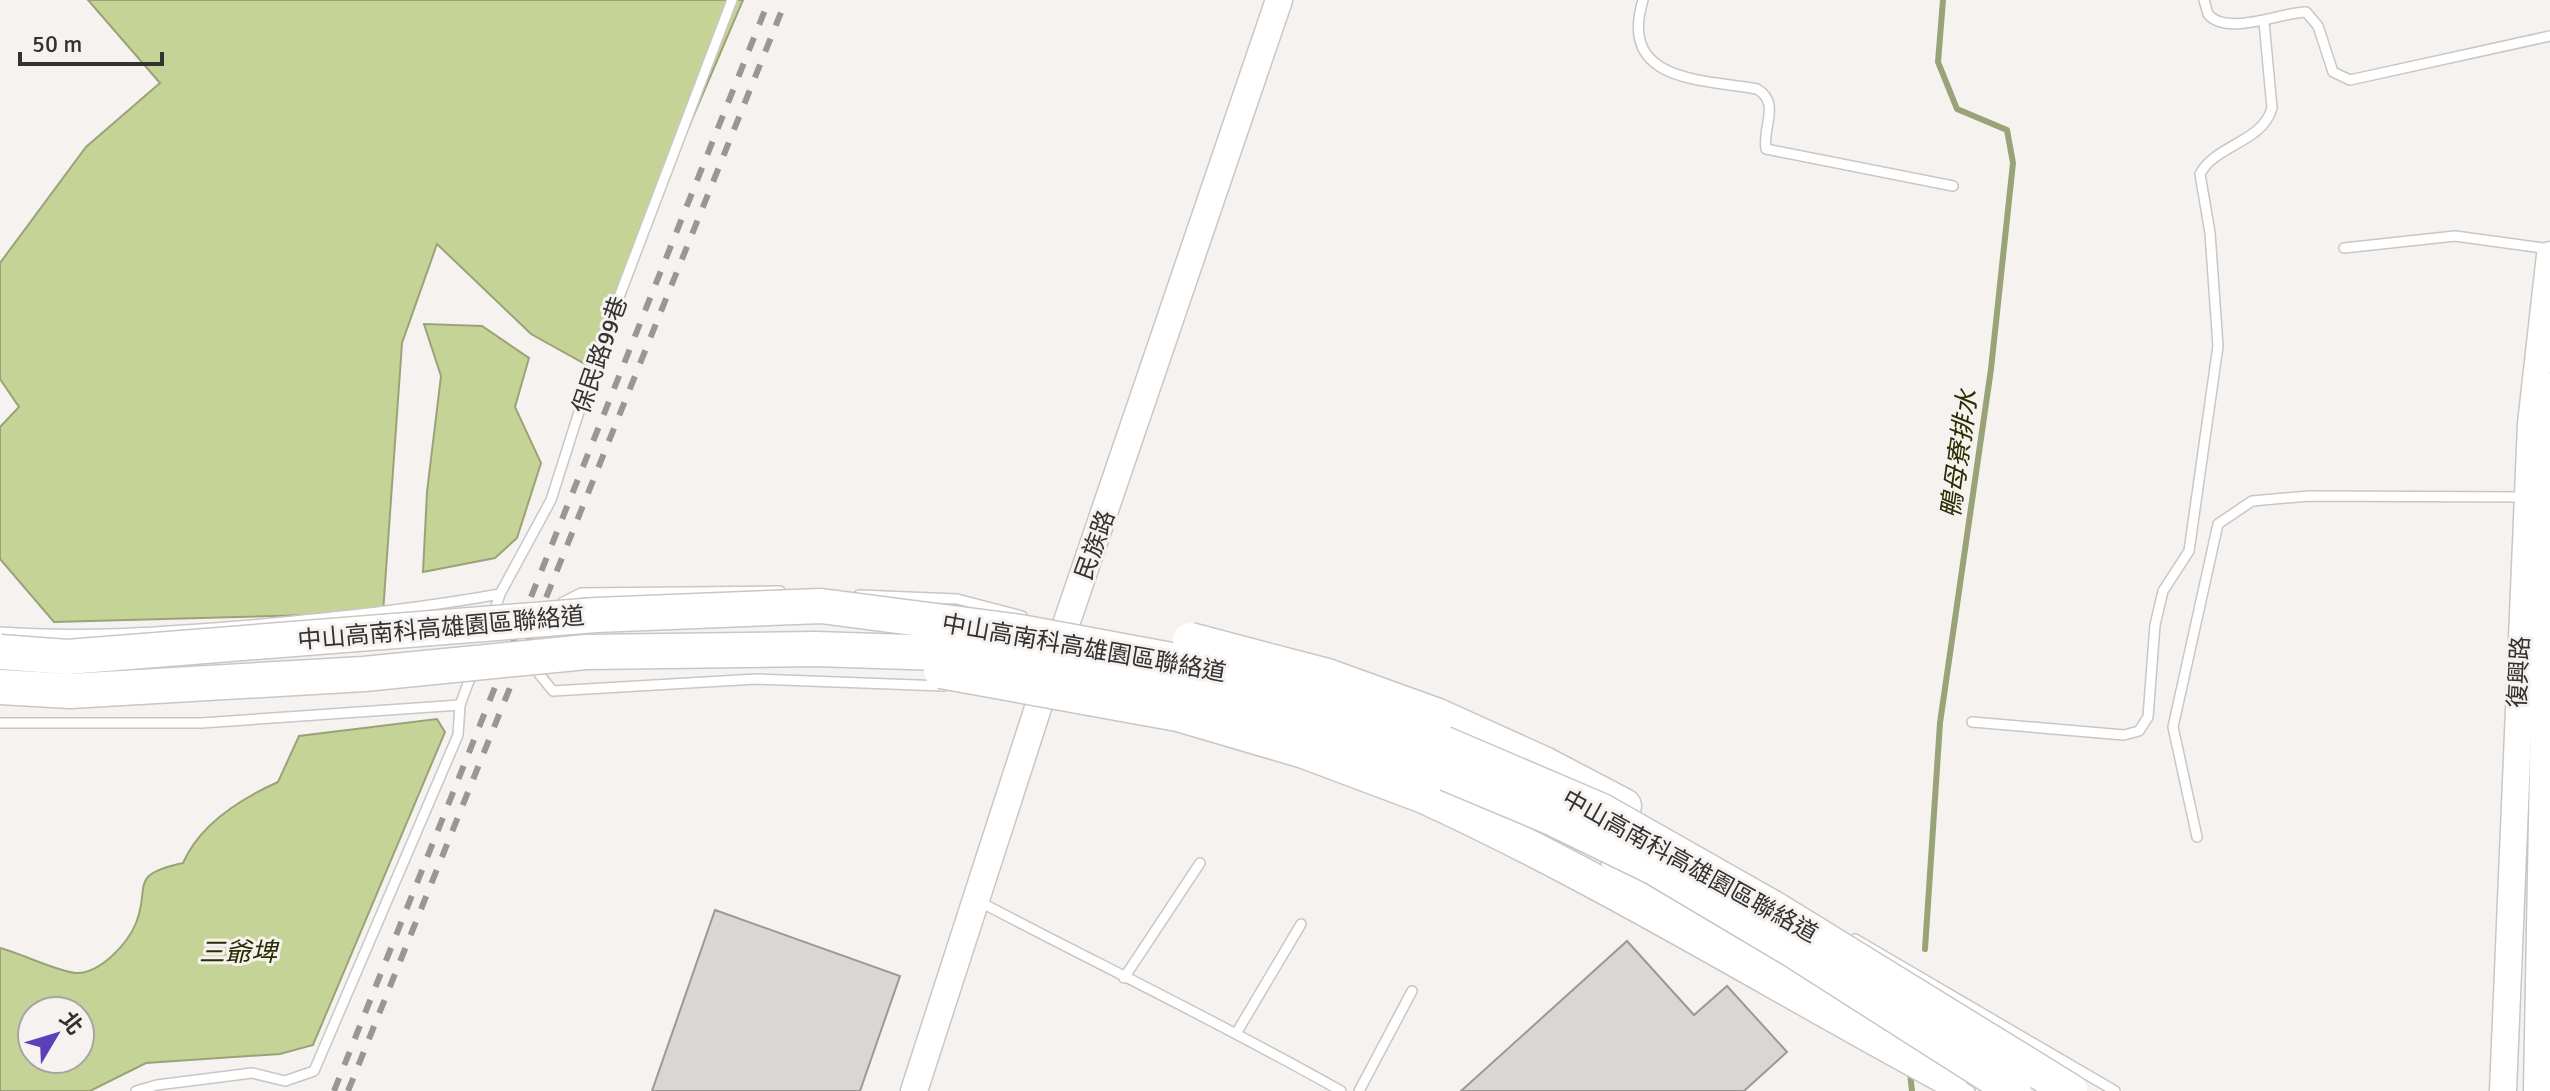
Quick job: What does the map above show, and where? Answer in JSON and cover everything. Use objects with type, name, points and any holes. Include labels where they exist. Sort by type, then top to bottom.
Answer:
[{"type":"highway","name":"中山高南科高雄園區聯絡道","points":[[0,650],[67,657],[596,615],[836,600],[1214,668],[1438,741],[1602,811],[1773,908],[2070,1091]]},
{"type":"highway","points":[[836,600],[1010,608],[1198,641],[1327,676],[1438,716],[1558,771],[1653,821],[1791,903]]},
{"type":"highway","name":"中山高南科高雄園區聯絡道","points":[[0,687],[70,691],[255,680],[586,652],[815,649],[1004,655],[1204,693],[1426,765],[1550,817],[1653,867],[1791,949],[2014,1091]]},
{"type":"highway","points":[[815,649],[1178,714],[1304,751],[1424,796],[1582,872],[1782,988],[1960,1085]]},
{"type":"street","name":"民族路","points":[[914,1091],[1055,678],[1057,626],[1279,0]]},
{"type":"street","name":"復興路","points":[[2503,1091],[2531,424],[2550,255]]},
{"type":"street","name":"復興路","points":[[2537,1091],[2550,365]]},
{"type":"lane","name":"保民路99巷","points":[[485,636],[500,594],[551,500],[597,355],[732,0]]},
{"type":"lane","points":[[1643,0],[1636,36],[1644,53],[1658,67],[1675,74],[1757,89],[1767,95],[1771,106],[1766,149],[1953,186]]},
{"type":"lane","points":[[2204,0],[2213,20],[2264,22],[2289,12],[2306,12],[2318,26],[2333,72],[2350,80],[2550,36]]},
{"type":"lane","points":[[1972,722],[2124,735],[2139,731],[2148,717],[2154,679],[2155,625],[2163,591],[2189,551],[2218,346],[2210,233],[2200,174],[2210,160],[2262,126],[2269,117],[2272,108],[2264,22]]},
{"type":"lane","points":[[2344,248],[2455,236],[2550,249]]},
{"type":"lane","points":[[2197,837],[2173,727],[2218,524],[2252,501],[2295,497],[2527,497]]},
{"type":"lane","points":[[553,631],[563,602],[581,593],[790,592]]},
{"type":"lane","points":[[0,632],[68,637],[209,629],[401,612],[500,594]]},
{"type":"lane","points":[[836,600],[957,599],[1034,620]]},
{"type":"lane","points":[[1057,626],[1250,670],[1417,724],[1572,796],[1725,876],[1791,903]]},
{"type":"lane","points":[[548,645],[539,674],[553,691],[756,679],[939,686],[1055,678]]},
{"type":"lane","points":[[136,1091],[157,1085],[252,1073],[285,1081],[314,1071],[458,735],[460,705],[480,650]]},
{"type":"lane","points":[[0,723],[201,723],[460,705]]},
{"type":"lane","points":[[1227,716],[1339,751]]},
{"type":"lane","points":[[1596,857],[1807,981]]},
{"type":"lane","points":[[1124,978],[1200,863]]},
{"type":"lane","points":[[977,900],[1124,978],[1237,1032],[1341,1091]]},
{"type":"lane","points":[[1237,1032],[1301,924]]},
{"type":"lane","points":[[1839,930],[2115,1091]]},
{"type":"lane","points":[[1359,1091],[1412,991]]},
{"type":"lane","points":[[1859,1015],[1960,1085]]},
{"type":"water","points":[[88,0],[743,0],[587,365],[531,334],[437,244],[402,343],[383,613],[54,622],[0,559],[0,427],[19,407],[0,379],[0,263],[86,147],[160,83]]},
{"type":"water","points":[[424,324],[482,326],[529,358],[515,407],[541,463],[517,538],[495,558],[423,572],[427,492],[441,376]]},
{"type":"water","name":"三爺埤","points":[[437,719],[445,732],[313,1045],[280,1054],[146,1063],[90,1091],[0,1091],[0,948],[70,972],[86,972],[95,968],[120,948],[132,931],[147,878],[154,872],[183,863],[200,836],[223,814],[278,782],[299,736]]},
{"type":"building","points":[[715,910],[900,976],[860,1091],[652,1091]]},
{"type":"building","points":[[1627,941],[1694,1015],[1727,986],[1787,1052],[1744,1091],[1461,1091]]},
{"type":"waterway","name":"鴨母寮排水","points":[[1925,949],[1940,723],[1991,369],[2013,163],[2007,130],[1957,109],[1938,62],[1943,0]]},
{"type":"waterway","name":"鴨母寮排水","points":[[1910,1073],[1912,1091]]},
{"type":"railway","points":[[334,1091],[769,0]]},
{"type":"railway","points":[[348,1091],[786,0]]}]
